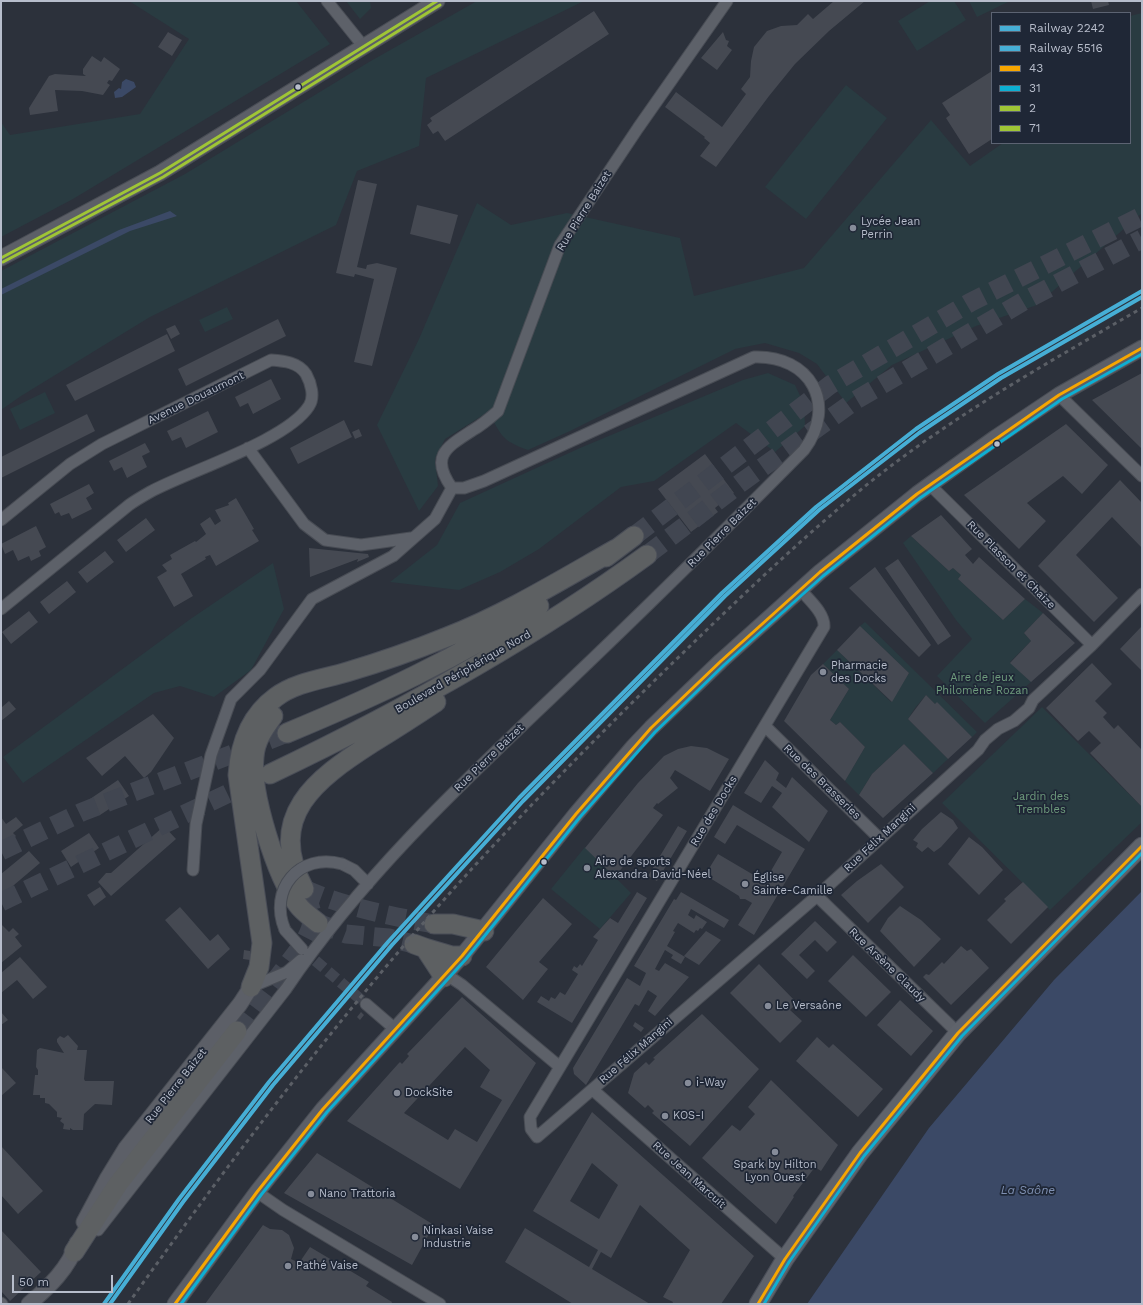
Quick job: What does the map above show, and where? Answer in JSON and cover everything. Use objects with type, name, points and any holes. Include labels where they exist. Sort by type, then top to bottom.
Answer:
[{"type":"highway","name":"Boulevard Périphérique Nord","points":[[287,733],[382,693],[453,658],[541,604],[634,536]]},
{"type":"highway","points":[[251,987],[259,967],[261,936],[238,775],[243,741],[257,716],[277,696],[302,684],[348,672],[441,640],[483,622],[519,604],[616,549]]},
{"type":"highway","name":"Boulevard Périphérique Nord","points":[[270,774],[342,739],[451,681],[561,615],[604,587],[647,556]]},
{"type":"highway","points":[[304,889],[292,863],[291,841],[293,822],[297,810],[310,790],[331,771],[521,644],[561,615]]},
{"type":"highway","points":[[318,923],[308,916],[293,898],[275,860],[255,790],[254,757],[261,734],[277,712],[302,694],[348,672]]},
{"type":"highway","points":[[434,924],[458,925],[484,930]]},
{"type":"highway","points":[[444,977],[420,946],[452,956],[462,956]]},
{"type":"highway","points":[[74,1252],[118,1184],[237,1031]]},
{"type":"main road","points":[[758,1304],[785,1259],[860,1153],[958,1033],[1142,846]]},
{"type":"street","points":[[327,1],[364,47]]},
{"type":"street","points":[[1,258],[160,173],[437,1]]},
{"type":"street","name":"Rue Pierre Baizet","points":[[29,1304],[53,1284],[74,1252],[84,1223],[107,1178],[126,1148],[240,1004],[251,987],[287,972],[452,793],[678,578],[804,450],[813,438],[818,422],[819,406],[816,391],[808,378],[795,366],[782,360],[768,357],[754,357],[484,481],[464,488],[452,488],[443,476],[442,461],[450,446],[498,411],[560,245],[606,175],[727,1]]},
{"type":"street","points":[[175,1304],[257,1192],[322,1109],[444,977],[633,747],[721,661],[800,589],[871,530],[930,485],[1059,395],[1142,348]]},
{"type":"street","name":"Avenue Douaumont","points":[[1,520],[70,464],[102,444],[271,360],[288,361],[304,372],[310,381],[312,390],[310,404],[303,413],[285,427],[248,448],[150,492],[129,505],[1,609]]},
{"type":"street","points":[[1059,395],[1142,476]]},
{"type":"street","points":[[248,448],[304,524],[325,540],[361,545],[411,538]]},
{"type":"street","name":"Rue Plasson et Chaize","points":[[930,485],[1092,646]]},
{"type":"street","points":[[194,870],[196,824],[211,755],[231,699],[260,670],[312,599],[393,556],[411,538],[435,519],[452,488]]},
{"type":"street","name":"Rue des Docks","points":[[536,1138],[531,1129],[530,1117],[824,627],[824,622],[819,612],[800,589]]},
{"type":"street","name":"Rue Félix Mangini","points":[[536,1138],[817,896],[879,838],[978,750],[991,734],[998,728],[1014,721],[1022,714],[1035,699],[1092,646],[1142,594]]},
{"type":"street","name":"Rue des Brasseries","points":[[765,726],[879,838]]},
{"type":"street","points":[[307,950],[285,930],[281,918],[281,899],[284,887],[290,878],[299,870],[310,864],[328,861],[342,864],[354,870],[368,884]]},
{"type":"street","name":"Rue Arsène Claudy","points":[[817,896],[958,1033]]},
{"type":"street","name":"Rue Pierre Baizet","points":[[74,1252],[96,1234],[286,989],[307,950]]},
{"type":"street","points":[[444,977],[453,978],[560,1067]]},
{"type":"street","points":[[366,1004],[395,1029]]},
{"type":"street","name":"Rue Jean Marcuit","points":[[593,1090],[785,1259]]},
{"type":"street","points":[[257,1192],[283,1210],[440,1304]]},
{"type":"green space","points":[[129,1],[296,1],[330,44],[73,199],[1,237],[1,122],[10,135],[140,114],[189,39]]},
{"type":"green space","points":[[346,1],[370,1],[371,8],[360,19]]},
{"type":"green space","points":[[477,1],[584,1],[426,78],[419,146],[357,171],[336,225],[150,317],[21,396],[1,410],[1,271],[185,174],[369,62]]},
{"type":"green space","points":[[930,1],[954,1],[966,20],[917,51],[898,21]]},
{"type":"green space","points":[[969,1],[1010,1],[977,17]]},
{"type":"green space","points":[[1142,13],[1142,213],[1037,305],[976,326],[892,365],[846,403],[817,364],[799,353],[765,343],[735,349],[570,431],[528,450],[507,440],[499,431],[488,412],[445,439],[435,459],[438,486],[419,511],[377,425],[419,339],[477,203],[511,225],[567,213],[680,238],[694,296],[804,268],[931,120],[970,166],[1002,144],[1131,144],[1131,16]]},
{"type":"green space","points":[[846,85],[887,118],[806,219],[765,187]]},
{"type":"green space","points":[[227,307],[233,319],[205,332],[199,320]]},
{"type":"green space","points":[[768,373],[795,385],[804,404],[805,426],[775,452],[736,423],[654,481],[621,487],[539,549],[500,572],[459,590],[390,582],[437,545],[460,503],[580,448],[743,380]]},
{"type":"green space","points":[[45,392],[55,413],[20,430],[10,409]]},
{"type":"green space","name":"Aire de jeux Philomène Rozan","points":[[911,536],[949,571],[953,568],[961,575],[958,579],[1003,620],[1025,599],[1043,613],[1024,633],[1031,641],[1010,662],[1031,682],[985,723],[937,676],[972,639],[956,620],[903,543]]},
{"type":"green space","points":[[273,563],[284,609],[251,670],[214,697],[180,686],[154,693],[23,783],[3,757],[189,620]]},
{"type":"green space","points":[[865,622],[977,732],[972,737],[937,703],[935,704],[926,695],[908,719],[948,759],[933,773],[904,744],[872,774],[859,795],[845,781],[865,747],[840,722],[836,725],[830,720],[849,689],[823,664],[837,650],[891,702],[909,673],[860,626]]},
{"type":"green space","name":"Jardin des Trembles","points":[[1042,707],[1142,807],[1142,822],[1050,910],[942,803]]},
{"type":"green space","name":"Aire de sports Alexandra David-Néel","points":[[585,847],[631,893],[600,929],[551,889]]},
{"type":"water","points":[[126,79],[134,82],[136,87],[122,97],[115,98],[114,92],[119,88],[121,89],[122,82]]},
{"type":"water","points":[[170,211],[177,216],[130,231],[1,295],[1,289],[119,230]]},
{"type":"water","name":"La Saône","points":[[1142,891],[1142,1304],[807,1304],[929,1128],[1054,980]]},
{"type":"building","points":[[834,1],[865,1],[829,31],[795,64],[716,167],[700,156],[710,143],[704,138],[705,137],[665,107],[676,92],[722,127],[746,94],[741,89],[750,77],[754,47],[767,31],[781,26],[797,25],[808,14],[813,19]]},
{"type":"building","points":[[1091,1],[1108,1],[1109,5],[1093,9]]},
{"type":"building","points":[[594,11],[609,34],[445,141],[438,131],[433,134],[427,125],[432,121],[430,118]]},
{"type":"building","points":[[168,32],[182,40],[172,56],[158,47]]},
{"type":"building","points":[[723,32],[726,40],[729,41],[727,46],[732,50],[717,70],[701,58]]},
{"type":"building","points":[[92,56],[101,62],[104,57],[120,69],[112,81],[109,80],[107,83],[110,85],[103,95],[82,91],[55,90],[58,111],[30,115],[29,108],[49,76],[55,74],[86,76],[83,74],[83,69]]},
{"type":"building","points":[[991,72],[991,140],[969,154],[946,118],[950,115],[942,103]]},
{"type":"building","points":[[358,180],[377,184],[357,267],[366,269],[367,265],[377,263],[397,268],[372,366],[354,362],[374,279],[355,274],[354,277],[336,273]]},
{"type":"building","points":[[417,205],[458,215],[450,244],[410,234]]},
{"type":"building","points":[[278,319],[286,336],[186,386],[178,369]]},
{"type":"building","points":[[175,325],[180,334],[171,339],[166,329]]},
{"type":"building","points":[[167,334],[175,351],[75,401],[66,385]]},
{"type":"building","points":[[1142,373],[1142,449],[1092,400]]},
{"type":"building","points":[[271,379],[281,399],[253,414],[248,403],[240,407],[235,397]]},
{"type":"building","points":[[208,411],[218,432],[186,448],[181,437],[172,441],[167,431]]},
{"type":"building","points":[[87,414],[95,431],[1,478],[1,457]]},
{"type":"building","points":[[344,420],[352,437],[298,464],[290,448]]},
{"type":"building","points":[[1066,424],[1108,465],[1082,494],[1063,476],[1027,503],[1046,521],[1019,549],[964,495]]},
{"type":"building","points":[[359,429],[362,436],[355,439],[352,432]]},
{"type":"building","points":[[145,443],[150,452],[142,456],[147,467],[127,478],[122,467],[114,471],[109,461]]},
{"type":"building","points":[[705,454],[734,493],[715,508],[718,512],[691,532],[658,489]]},
{"type":"building","points":[[1120,480],[1142,503],[1142,548],[1112,517],[1076,555],[1118,598],[1094,622],[1038,566]]},
{"type":"building","points":[[89,484],[94,493],[86,498],[92,509],[72,519],[69,513],[61,516],[59,512],[55,514],[50,504]]},
{"type":"building","points":[[236,498],[254,529],[252,530],[259,541],[216,566],[210,555],[205,557],[206,559],[181,574],[193,596],[174,607],[157,577],[167,571],[162,565],[172,559],[170,555],[195,541],[196,542],[206,534],[200,524],[210,517],[215,525],[221,521],[215,510],[229,505],[228,503]]},
{"type":"building","points":[[941,515],[972,549],[965,555],[973,564],[979,557],[1025,599],[1003,620],[958,579],[961,575],[953,568],[949,571],[911,536]]},
{"type":"building","points":[[146,518],[155,530],[126,552],[117,540]]},
{"type":"building","points":[[36,526],[46,547],[39,551],[41,556],[31,561],[29,556],[18,561],[13,550],[5,554],[1,544]]},
{"type":"building","points":[[309,548],[368,554],[369,557],[357,562],[358,559],[310,577]]},
{"type":"building","points":[[105,551],[114,562],[87,583],[78,572]]},
{"type":"building","points":[[898,559],[951,636],[938,645],[885,568]]},
{"type":"building","points":[[875,567],[931,645],[919,657],[849,588]]},
{"type":"building","points":[[67,581],[76,592],[49,614],[40,602]]},
{"type":"building","points":[[29,611],[38,622],[11,644],[2,632]]},
{"type":"building","points":[[1043,613],[1075,643],[1031,682],[1010,663],[1031,641],[1024,633]]},
{"type":"building","points":[[860,626],[909,673],[892,702],[837,650]]},
{"type":"building","points":[[1142,626],[1142,671],[1120,649]]},
{"type":"building","points":[[1092,663],[1112,684],[1095,701],[1107,713],[1103,717],[1114,729],[1118,725],[1142,750],[1142,807],[1090,753],[1101,743],[1089,731],[1078,741],[1046,708]]},
{"type":"building","points":[[823,664],[849,689],[830,720],[836,725],[840,722],[865,747],[845,781],[784,721],[811,675]]},
{"type":"building","points":[[926,695],[935,704],[937,702],[972,737],[948,759],[908,719]]},
{"type":"building","points":[[9,701],[16,709],[1,721],[1,705],[2,707]]},
{"type":"building","points":[[153,714],[174,738],[151,772],[144,778],[125,756],[102,776],[86,758]]},
{"type":"building","points":[[904,744],[933,773],[883,818],[859,795],[872,774]]},
{"type":"building","points":[[691,746],[707,748],[729,759],[710,791],[675,770],[670,778],[678,788],[658,804],[657,803],[653,808],[663,815],[615,877],[585,848],[638,783],[664,756],[678,749]]},
{"type":"building","points":[[765,760],[779,773],[776,780],[786,788],[792,777],[828,811],[809,842],[772,807],[782,793],[772,786],[761,803],[744,793]]},
{"type":"building","points":[[118,780],[129,796],[100,815],[90,799]]},
{"type":"building","points":[[733,805],[805,849],[754,935],[738,925],[752,903],[745,899],[740,899],[739,896],[705,875],[718,854],[752,874],[758,874],[758,877],[765,881],[782,852],[737,825],[725,844],[714,837]]},
{"type":"building","points":[[941,812],[953,820],[958,828],[941,847],[934,852],[928,847],[922,852],[916,847],[918,843],[913,840],[922,829]]},
{"type":"building","points":[[1,817],[6,824],[16,817],[23,825],[13,833],[16,836],[1,849]]},
{"type":"building","points":[[164,826],[176,839],[111,896],[98,882],[106,873],[111,873]]},
{"type":"building","points":[[678,826],[687,831],[657,881],[648,876]]},
{"type":"building","points":[[89,833],[99,848],[71,867],[61,851]]},
{"type":"building","points":[[969,837],[982,847],[1003,870],[979,895],[948,864]]},
{"type":"building","points":[[29,851],[40,863],[1,896],[1,874]]},
{"type":"building","points":[[881,864],[904,887],[868,923],[841,895],[857,881]]},
{"type":"building","points":[[1023,882],[1048,907],[1011,944],[987,920],[1006,901],[1004,899]]},
{"type":"building","points":[[100,887],[106,897],[94,906],[87,895]]},
{"type":"building","points":[[637,892],[647,898],[572,1023],[537,1002],[541,996],[549,1001],[551,997],[555,999],[560,992],[565,995],[578,974],[572,970],[574,966],[577,968],[580,964],[582,966],[598,940],[593,937],[610,918],[618,923]]},
{"type":"building","points":[[681,892],[729,920],[724,928],[691,909],[688,915],[694,919],[696,915],[707,922],[702,929],[700,928],[698,931],[696,930],[694,933],[678,923],[667,946],[685,957],[681,964],[671,958],[673,955],[665,950],[655,969],[659,971],[665,963],[689,977],[655,1016],[648,1011],[657,996],[648,990],[639,1006],[635,1004],[586,1085],[574,1074],[573,1068],[627,978],[640,986],[646,973],[634,966],[674,899],[676,900]]},
{"type":"building","points":[[543,898],[572,924],[539,962],[548,969],[523,1000],[486,967]]},
{"type":"building","points":[[900,906],[921,920],[941,939],[914,967],[880,931],[888,918]]},
{"type":"building","points":[[180,907],[210,941],[218,934],[230,949],[208,969],[165,920]]},
{"type":"building","points":[[815,921],[837,942],[827,952],[815,940],[799,955],[815,971],[807,979],[781,954]]},
{"type":"building","points":[[1,924],[9,932],[13,928],[19,934],[15,937],[22,946],[1,963]]},
{"type":"building","points":[[706,931],[721,940],[699,965],[684,956]]},
{"type":"building","points":[[961,946],[967,951],[971,949],[989,968],[951,1005],[923,977],[926,974],[929,975],[942,962],[944,964]]},
{"type":"building","points":[[244,950],[250,951],[250,960],[243,959]]},
{"type":"building","points":[[853,955],[891,992],[866,1017],[828,981]]},
{"type":"building","points":[[20,957],[47,987],[33,999],[17,980],[1,993],[1,973]]},
{"type":"building","name":"Le Versaône","points":[[759,964],[797,1003],[790,1010],[802,1021],[780,1043],[730,993]]},
{"type":"building","name":"DockSite","points":[[462,997],[536,1063],[460,1189],[347,1121],[398,1064],[400,1062],[402,1064],[409,1056],[407,1054]],"holes":[[[465,1047],[490,1070],[480,1087],[502,1100],[477,1142],[455,1129],[448,1140],[404,1113]]]},
{"type":"building","points":[[900,1000],[933,1031],[911,1056],[877,1025]]},
{"type":"building","points":[[1,1012],[8,1020],[1,1025]]},
{"type":"building","points":[[361,1012],[364,1015],[360,1020],[357,1017]]},
{"type":"building","name":"i-Way","points":[[702,1014],[759,1069],[690,1146],[652,1113],[654,1111],[648,1105],[645,1108],[628,1093],[634,1073],[646,1062],[649,1065],[655,1059],[653,1058]]},
{"type":"building","points":[[635,1022],[644,1028],[641,1032],[633,1026]]},
{"type":"building","points":[[68,1035],[78,1046],[77,1050],[87,1050],[85,1081],[114,1081],[112,1105],[95,1104],[84,1114],[83,1130],[73,1130],[70,1128],[70,1130],[63,1129],[64,1124],[60,1121],[62,1118],[57,1117],[57,1112],[49,1104],[45,1103],[45,1098],[40,1098],[40,1095],[33,1095],[35,1075],[38,1075],[38,1070],[36,1067],[37,1050],[40,1048],[64,1053],[57,1042],[57,1039],[60,1036],[64,1038]]},
{"type":"building","points":[[817,1037],[829,1048],[833,1044],[883,1089],[858,1117],[796,1061]]},
{"type":"building","points":[[1,1067],[16,1083],[1,1096]]},
{"type":"building","name":"Spark by Hilton Lyon Ouest","points":[[771,1080],[838,1145],[821,1171],[815,1167],[793,1196],[794,1197],[776,1224],[702,1158],[732,1125],[740,1131],[755,1114],[748,1107]]},
{"type":"building","points":[[592,1112],[754,1256],[721,1304],[672,1304],[673,1302],[663,1297],[690,1250],[640,1205],[611,1258],[601,1252],[592,1269],[650,1304],[573,1304],[505,1262],[525,1228],[589,1267],[598,1250],[533,1211]],"holes":[[[592,1163],[618,1185],[599,1219],[570,1201]]]},
{"type":"building","points":[[1,1146],[43,1191],[18,1214],[1,1195]]},
{"type":"building","points":[[317,1153],[434,1225],[412,1265],[284,1193]]},
{"type":"building","name":"Pathé Vaise","points":[[263,1225],[270,1229],[282,1230],[289,1235],[294,1248],[291,1259],[299,1263],[310,1247],[369,1282],[366,1286],[392,1302],[391,1304],[205,1304]]},
{"type":"building","points":[[1,1230],[41,1272],[10,1301],[1,1291]]},
{"type":"tunnel","points":[[634,536],[830,385],[971,302],[1142,216]]},
{"type":"tunnel","points":[[647,555],[742,482],[856,400],[1024,301],[1142,239]]},
{"type":"tunnel","points":[[1,851],[82,812],[287,733]]},
{"type":"tunnel","points":[[1,902],[254,781]]},
{"type":"tunnel","points":[[304,889],[336,901],[368,910],[434,924]]},
{"type":"tunnel","points":[[237,1031],[303,944],[307,936],[312,923],[312,917],[310,905],[304,889]]},
{"type":"tunnel","points":[[318,923],[346,934],[389,938],[414,944]]},
{"type":"tunnel","points":[[303,950],[366,1004]]},
{"type":"railway","points":[[128,1304],[233,1160],[305,1066],[380,973],[447,896],[504,834],[652,683],[786,555],[869,483],[901,458],[1002,390],[1142,308]]},
{"type":"rail line","name":"2242","points":[[104,1304],[179,1199],[269,1082],[388,942],[519,798],[722,593],[816,507],[916,429],[998,374],[1142,291]]},
{"type":"rail line","name":"5516","points":[[110,1304],[183,1202],[273,1085],[392,945],[523,801],[725,596],[819,510],[919,433],[1001,378],[1142,297]]},
{"type":"transit line","name":"2","points":[[1,258],[160,173],[437,1]]},
{"type":"transit line","name":"71","points":[[3,262],[163,177],[440,5]]},
{"type":"transit line","name":"43","points":[[175,1304],[257,1192],[323,1109],[462,956],[576,814],[651,728],[721,661],[820,572],[917,494],[1059,395],[1142,348]]},
{"type":"transit line","name":"31","points":[[181,1304],[261,1195],[327,1112],[466,959],[580,817],[655,732],[724,665],[823,576],[920,498],[1062,399],[1142,354]]},
{"type":"transit line","name":"43","points":[[758,1304],[785,1259],[860,1153],[958,1033],[1142,846]]},
{"type":"transit line","name":"31","points":[[764,1304],[789,1262],[864,1156],[962,1036],[1142,853]]},
{"type":"place","name":"Lycée Jean Perrin","points":[[853,228]]},
{"type":"place","name":"Pharmacie des Docks","points":[[823,672]]},
{"type":"place","name":"Aire de sports Alexandra David-Néel","points":[[587,868]]},
{"type":"place","name":"Église Sainte-Camille","points":[[745,884]]},
{"type":"place","name":"Le Versaône","points":[[768,1006]]},
{"type":"place","name":"i-Way","points":[[688,1083]]},
{"type":"place","name":"DockSite","points":[[397,1093]]},
{"type":"place","name":"KOS-I","points":[[665,1116]]},
{"type":"place","name":"Spark by Hilton Lyon Ouest","points":[[775,1152]]},
{"type":"place","name":"Nano Trattoria","points":[[311,1194]]},
{"type":"place","name":"Ninkasi Vaise Industrie","points":[[415,1237]]},
{"type":"place","name":"Pathé Vaise","points":[[288,1266]]}]
